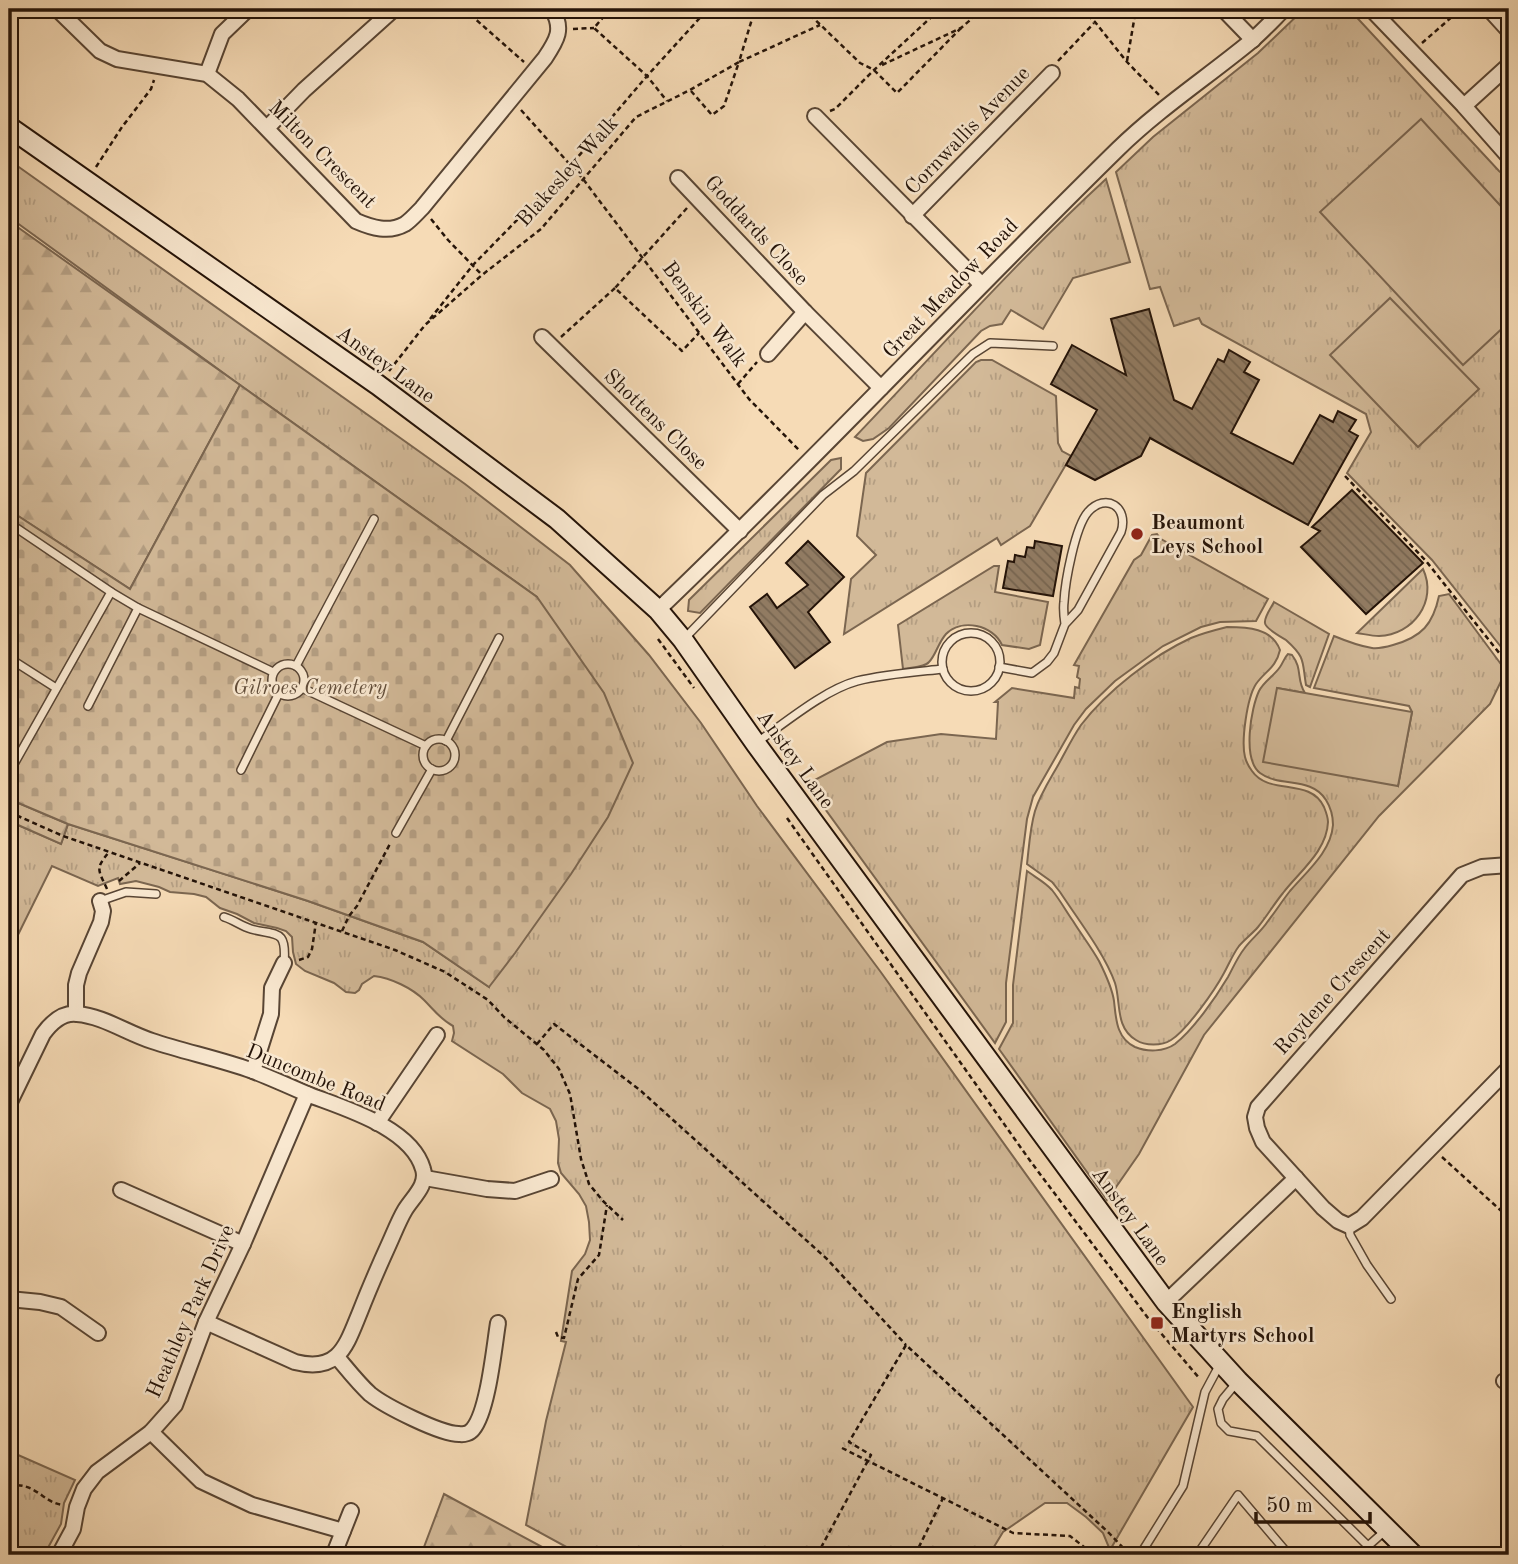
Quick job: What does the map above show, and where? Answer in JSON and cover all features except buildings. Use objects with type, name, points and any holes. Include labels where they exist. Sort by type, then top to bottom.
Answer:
[{"type":"main road","name":"Anstey Lane","points":[[9,127],[378,385],[557,519],[658,611],[683,640],[755,744],[1166,1302],[1238,1381],[1413,1555]]},
{"type":"street","name":"Milton Crescent","points":[[57,9],[100,51],[117,59],[207,74],[238,99],[356,221],[371,228],[390,229],[406,224],[422,208],[534,71],[553,46],[559,30]]},
{"type":"street","points":[[207,74],[222,34],[248,9]]},
{"type":"street","points":[[267,128],[304,90],[394,9]]},
{"type":"street","points":[[552,9],[559,20],[559,30]]},
{"type":"street","points":[[1223,9],[1253,40]]},
{"type":"street","name":"Great Meadow Road","points":[[658,611],[1121,146],[1253,40],[1284,9]]},
{"type":"street","points":[[1371,9],[1509,157]]},
{"type":"street","points":[[1489,9],[1509,31]]},
{"type":"street","points":[[1464,106],[1509,65]]},
{"type":"street","name":"Cornwallis Avenue","points":[[912,216],[1052,73]]},
{"type":"street","name":"Cornwallis Avenue","points":[[815,116],[981,284]]},
{"type":"street","name":"Goddards Close","points":[[678,178],[881,388]]},
{"type":"street","name":"Goddards Close","points":[[768,354],[805,312]]},
{"type":"street","name":"Shottens Close","points":[[547,342],[740,531]]},
{"type":"street","name":"Roydene Crescent","points":[[1349,1226],[1338,1221],[1309,1193],[1263,1142],[1255,1117],[1258,1107],[1462,875],[1482,867],[1509,865]]},
{"type":"street","points":[[9,1104],[48,1027],[64,1015],[76,1013],[79,973],[101,922],[105,898]]},
{"type":"street","points":[[253,1072],[271,1014],[272,988],[284,963]]},
{"type":"street","name":"Duncombe Road","points":[[76,1013],[178,1050],[253,1072],[367,1117],[396,1134],[412,1149],[423,1167],[425,1178]]},
{"type":"street","points":[[377,1124],[437,1035]]},
{"type":"street","points":[[1349,1226],[1362,1218],[1509,1068]]},
{"type":"street","name":"Heathley Park Drive","points":[[59,1555],[73,1529],[84,1489],[97,1472],[152,1432],[175,1405],[206,1322],[243,1244],[307,1094]]},
{"type":"street","points":[[206,1322],[295,1362],[318,1365],[337,1357],[348,1342],[404,1211],[425,1178],[515,1191],[551,1180]]},
{"type":"street","points":[[1166,1302],[1296,1178]]},
{"type":"street","points":[[121,1190],[243,1244]]},
{"type":"street","points":[[9,1299],[61,1307],[98,1333]]},
{"type":"street","points":[[337,1357],[372,1395],[392,1408],[439,1429],[462,1435],[473,1430],[485,1402],[498,1323]]},
{"type":"street","points":[[152,1432],[201,1481],[251,1505],[343,1531]]},
{"type":"street","points":[[334,1554],[351,1511]]},
{"type":"lane","points":[[683,640],[823,495],[854,471],[972,354],[990,343],[1053,346]]},
{"type":"lane","points":[[999,667],[1032,673],[1048,662],[1054,653],[1065,624],[1087,596],[1121,532],[1123,514],[1117,506],[1109,502],[1099,503],[1088,512],[1074,541],[1063,603],[1065,624]]},
{"type":"lane","points":[[296,666],[374,519]]},
{"type":"lane","points":[[9,523],[138,608],[273,672]]},
{"type":"lane","points":[[9,767],[14,764],[111,592]]},
{"type":"lane","points":[[88,706],[138,608]]},
{"type":"lane","points":[[970,633],[979,634],[994,644],[999,652],[999,667],[994,680],[987,686],[968,691],[958,688],[944,674],[943,655],[952,639],[970,633]]},
{"type":"lane","points":[[446,741],[499,638]]},
{"type":"lane","points":[[9,658],[56,688]]},
{"type":"lane","points":[[286,663],[296,666],[303,673],[302,688],[289,696],[279,693],[273,686],[273,672],[286,663]]},
{"type":"lane","points":[[755,744],[815,702],[856,681],[943,668]]},
{"type":"lane","points":[[302,688],[426,746]]},
{"type":"lane","points":[[241,770],[279,693]]},
{"type":"lane","points":[[434,740],[446,741],[454,750],[454,760],[448,768],[438,771],[432,769],[425,762],[426,746],[434,740]]},
{"type":"lane","points":[[396,833],[432,769]]},
{"type":"lane","points":[[105,898],[133,892],[156,894]]},
{"type":"lane","points":[[224,917],[249,929],[279,936],[285,947],[284,963]]},
{"type":"lane","points":[[1349,1226],[1350,1235],[1367,1265],[1391,1299]]},
{"type":"lane","points":[[1140,1555],[1184,1486],[1205,1392],[1221,1362]]},
{"type":"lane","points":[[1238,1381],[1218,1409],[1221,1423],[1229,1431],[1258,1436],[1368,1546]]},
{"type":"lane","points":[[1197,1555],[1238,1495],[1289,1555]]},
{"type":"lane","points":[[1367,1555],[1365,1553],[1368,1546],[1387,1529]]},
{"type":"path","points":[[559,30],[594,27],[610,9]]},
{"type":"path","points":[[425,325],[473,265],[571,165],[708,9]]},
{"type":"path","points":[[690,90],[712,115],[724,106],[755,9]]},
{"type":"path","points":[[804,9],[860,64],[874,70],[897,93],[983,9]]},
{"type":"path","points":[[815,116],[835,109],[940,9]]},
{"type":"path","points":[[959,9],[971,20]]},
{"type":"path","points":[[1063,9],[1090,16]]},
{"type":"path","points":[[1082,9],[1127,62],[1169,105]]},
{"type":"path","points":[[1090,16],[1098,9]]},
{"type":"path","points":[[1127,62],[1136,9]]},
{"type":"path","points":[[1412,52],[1461,9]]},
{"type":"path","points":[[467,10],[534,71]]},
{"type":"path","points":[[1052,73],[1053,66],[1095,22]]},
{"type":"path","name":"Blakesley Walk","points":[[378,385],[425,325],[482,275],[541,229],[636,117],[739,62],[820,25]]},
{"type":"path","points":[[594,27],[647,76],[667,101]]},
{"type":"path","points":[[878,66],[961,28]]},
{"type":"path","points":[[84,181],[152,89],[158,66]]},
{"type":"path","name":"Benskin Walk","points":[[510,99],[583,179],[749,399],[810,461]]},
{"type":"path","points":[[547,342],[566,332],[615,288],[697,198]]},
{"type":"path","points":[[422,208],[482,275]]},
{"type":"path","points":[[615,288],[682,351],[699,333]]},
{"type":"path","points":[[738,384],[754,364],[768,354]]},
{"type":"path","points":[[1345,476],[1426,561],[1504,659],[1509,661]]},
{"type":"path","points":[[655,634],[694,689]]},
{"type":"path","points":[[782,811],[1031,1162],[1148,1318],[1200,1379],[1205,1392]]},
{"type":"path","points":[[9,812],[63,836],[395,950],[445,972],[488,1000],[544,1050],[559,1069],[569,1094],[581,1158],[589,1184],[623,1220]]},
{"type":"path","points":[[342,931],[396,833]]},
{"type":"path","points":[[105,898],[99,870],[100,862],[109,852]]},
{"type":"path","points":[[284,963],[308,957],[312,949],[316,922]]},
{"type":"path","points":[[537,1044],[554,1024],[641,1091],[827,1259],[906,1345],[1130,1555]]},
{"type":"path","points":[[1432,1147],[1509,1218]]},
{"type":"path","points":[[556,1332],[558,1337],[564,1338],[578,1279],[599,1255],[607,1205]]},
{"type":"path","points":[[817,1555],[871,1455],[849,1442],[906,1345]]},
{"type":"path","points":[[842,1448],[1013,1533],[1070,1536],[1093,1554]]},
{"type":"path","points":[[9,1486],[18,1484],[37,1491],[55,1504],[78,1507]]},
{"type":"path","points":[[915,1555],[943,1498]]},
{"type":"green space","points":[[1304,9],[1349,9],[1509,179],[1509,657],[1432,560],[1347,473],[1371,432],[1366,414],[1202,324],[1199,318],[1174,326],[1160,287],[1150,289],[1116,172],[1153,137],[1258,53]]},
{"type":"green space","points":[[1421,119],[1509,215],[1509,322],[1463,365],[1320,212]]},
{"type":"green space","points":[[9,160],[465,484],[570,565],[649,655],[701,723],[757,806],[880,971],[1193,1407],[1110,1550],[1103,1533],[1067,1503],[1045,1503],[1003,1532],[989,1555],[581,1555],[526,1525],[546,1421],[566,1342],[561,1341],[572,1271],[585,1254],[590,1240],[586,1206],[561,1173],[556,1121],[550,1109],[522,1093],[503,1074],[452,1041],[453,1026],[407,988],[394,981],[374,976],[355,993],[346,992],[296,964],[292,937],[286,931],[254,923],[220,908],[206,897],[170,892],[136,881],[120,884],[118,878],[98,886],[52,866],[9,953],[9,821],[61,844],[68,824],[308,901],[423,942],[489,987],[537,597],[9,217]]},
{"type":"green space","points":[[1106,179],[1130,262],[1073,278],[1043,329],[1011,310],[1002,324],[981,331],[889,428],[873,439],[863,441],[855,437],[1010,273]]},
{"type":"green space","points":[[9,221],[240,385],[130,589],[9,510]]},
{"type":"green space","points":[[1390,298],[1479,389],[1418,447],[1330,355]]},
{"type":"green space","points":[[981,360],[992,360],[1056,396],[1058,443],[1062,451],[1071,456],[1030,526],[1001,545],[997,538],[844,634],[851,579],[876,555],[857,536],[866,473]]},
{"type":"green space","name":"Gilroes Cemetery","points":[[240,385],[537,597],[604,693],[633,763],[608,817],[571,874],[489,987],[423,942],[308,901],[68,824],[9,799],[9,510],[130,589]]},
{"type":"green space","points":[[841,458],[841,469],[700,613],[688,611],[689,600],[831,460]]},
{"type":"green space","points":[[1157,534],[1161,539],[1268,599],[1256,621],[1220,622],[1201,627],[1163,646],[1115,681],[1086,709],[1074,725],[1033,797],[1027,819],[1006,983],[1006,1022],[995,1043],[807,784],[887,742],[941,734],[996,739],[998,702],[995,702],[1012,688],[1074,698],[1075,687],[1079,688],[1080,679],[1077,677],[1079,666],[1074,665],[1134,560],[1141,555],[1152,535]]},
{"type":"green space","points":[[994,566],[999,566],[995,592],[1048,602],[1040,645],[1029,649],[1002,645],[998,638],[985,629],[960,626],[946,634],[927,664],[903,669],[898,625]]},
{"type":"green space","points":[[1423,569],[1427,581],[1425,604],[1412,623],[1391,634],[1376,636],[1357,633]]},
{"type":"green space","points":[[1449,594],[1506,671],[1490,704],[1379,816],[1204,1035],[1139,1154],[1107,1200],[999,1049],[1013,1023],[1013,985],[1027,871],[1052,890],[1099,961],[1112,991],[1118,1027],[1124,1038],[1135,1047],[1145,1050],[1166,1049],[1175,1044],[1204,1012],[1247,945],[1323,853],[1331,835],[1331,812],[1320,793],[1304,785],[1268,777],[1254,766],[1250,733],[1253,709],[1261,687],[1278,670],[1288,654],[1292,655],[1305,693],[1277,688],[1398,786],[1412,712],[1409,706],[1314,688],[1334,636],[1357,645],[1375,648],[1403,642],[1425,628],[1439,596]]},
{"type":"green space","points":[[1274,602],[1329,634],[1310,687],[1306,685],[1302,660],[1297,651],[1265,623]]},
{"type":"green space","points":[[1227,627],[1250,628],[1265,633],[1280,650],[1273,665],[1256,684],[1250,699],[1244,741],[1248,764],[1259,778],[1268,783],[1300,789],[1318,798],[1327,816],[1326,833],[1318,852],[1258,927],[1239,946],[1214,989],[1192,1019],[1178,1035],[1167,1042],[1149,1044],[1136,1040],[1125,1029],[1115,983],[1090,936],[1052,882],[1027,864],[1032,824],[1042,794],[1081,725],[1092,712],[1131,675],[1161,654],[1191,638]]},
{"type":"green space","points":[[1277,688],[1412,712],[1398,786],[1263,762]]},
{"type":"green space","points":[[9,799],[68,824],[61,844],[9,821]]},
{"type":"green space","points":[[9,1451],[75,1480],[64,1503],[61,1524],[44,1555],[9,1555]]},
{"type":"green space","points":[[444,1494],[557,1555],[421,1555]]},
{"type":"place","name":"Beaumont Leys School","points":[[1137,534]]},
{"type":"place","name":"English Martyrs School","points":[[1157,1323]]}]
